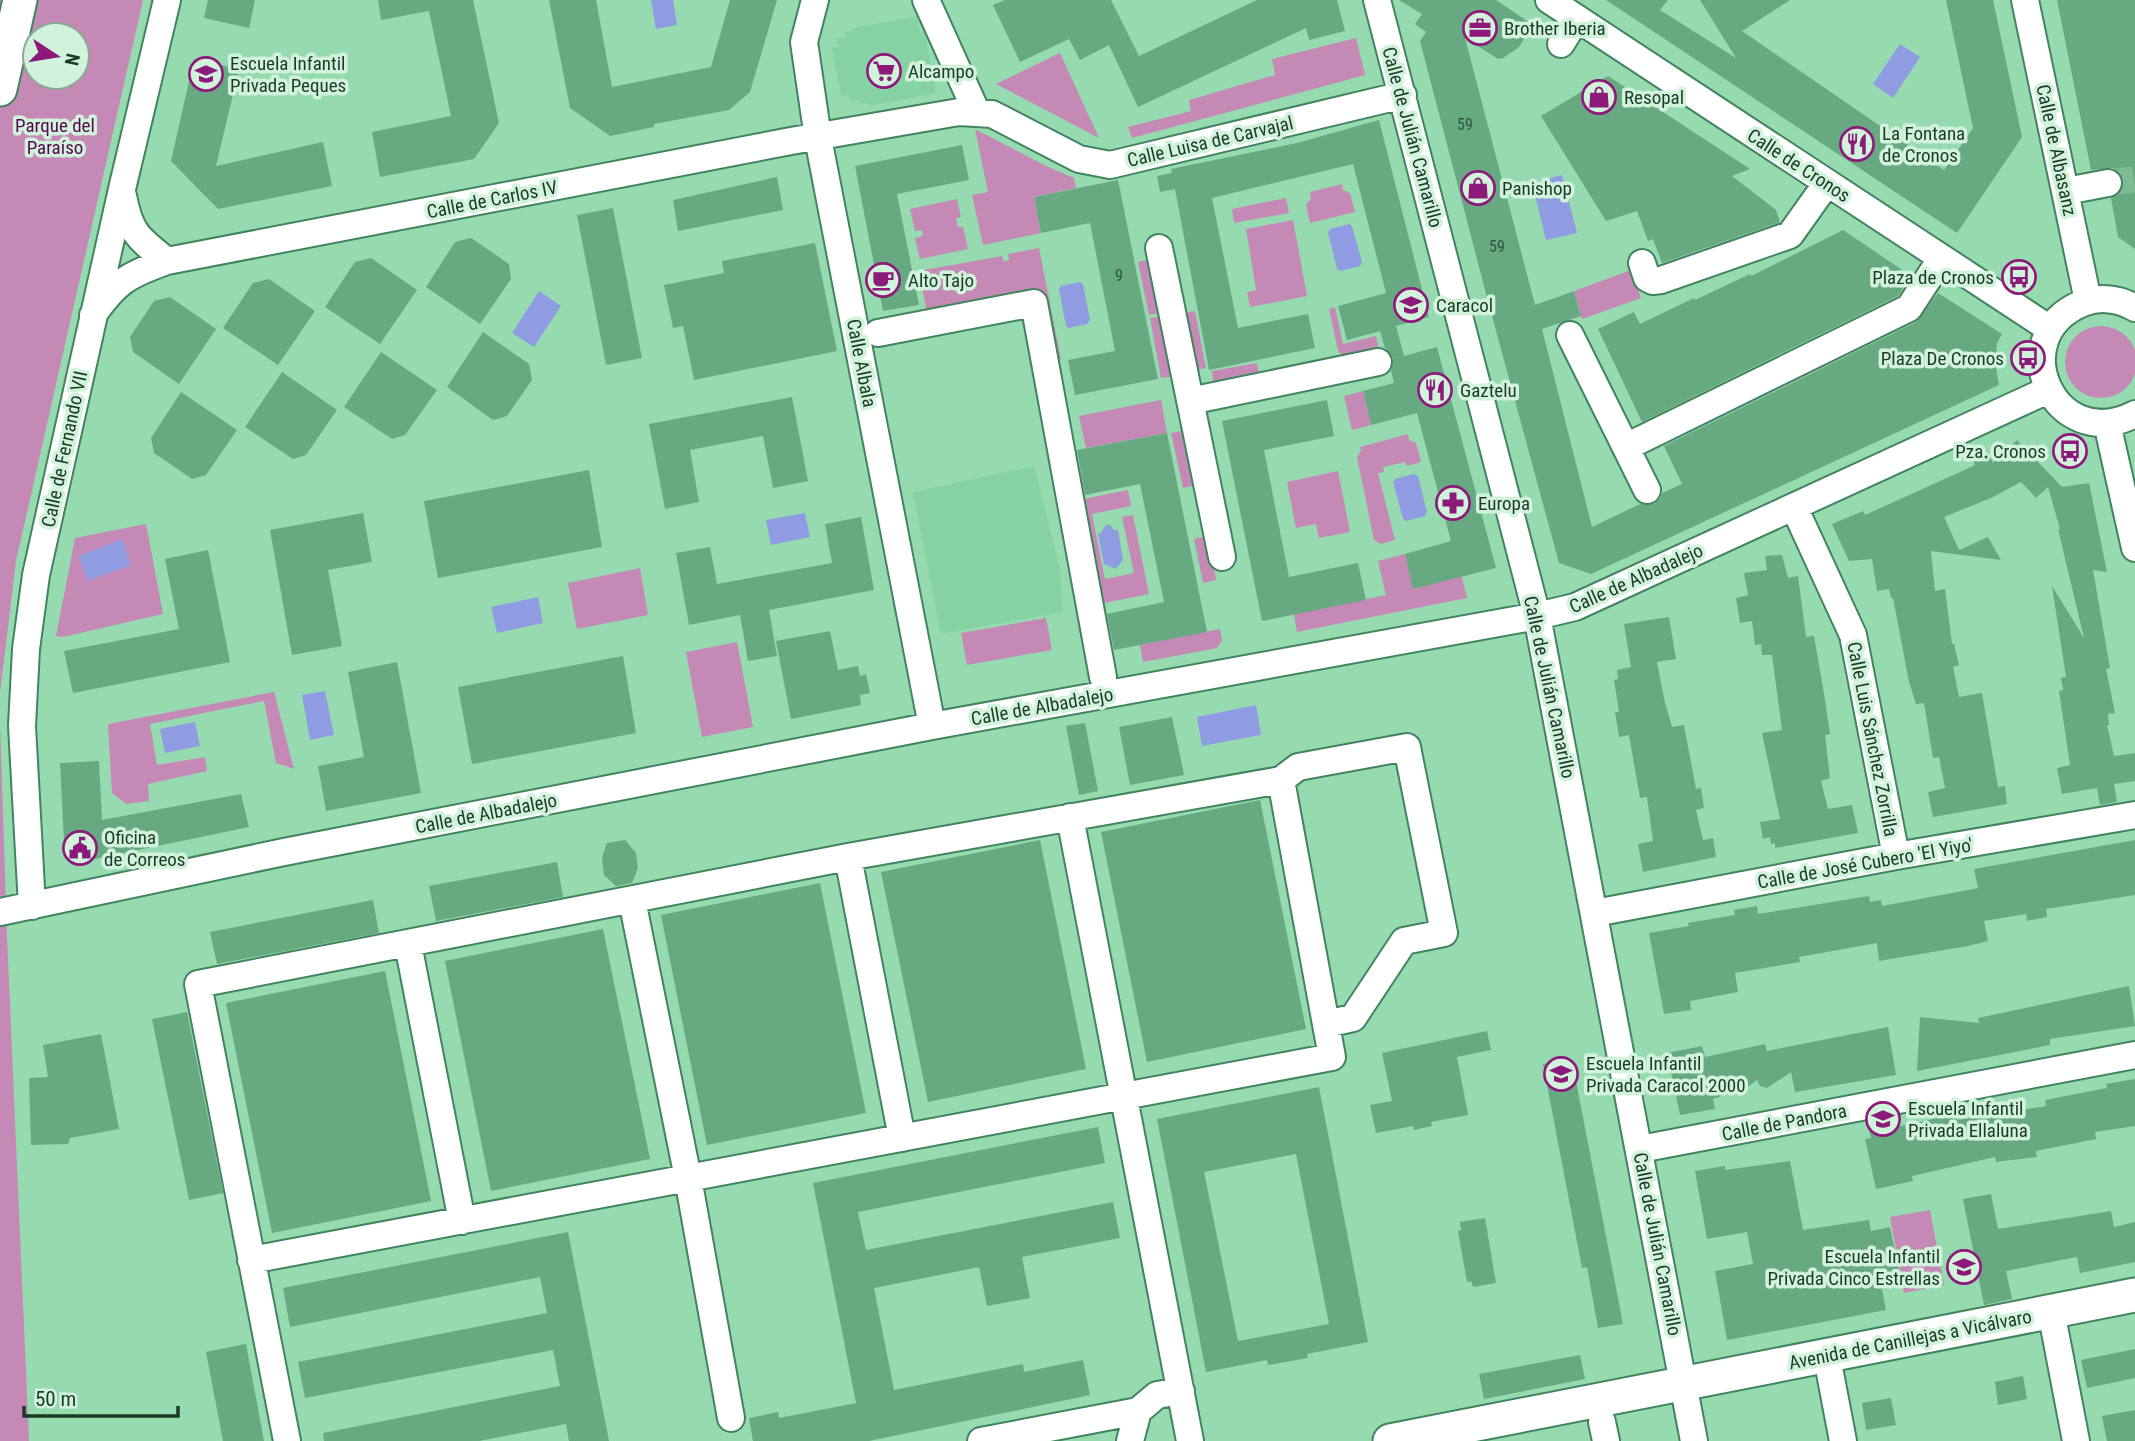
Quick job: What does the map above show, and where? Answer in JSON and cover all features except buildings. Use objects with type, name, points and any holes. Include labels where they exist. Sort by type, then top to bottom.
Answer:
[{"type":"main road","points":[[0,89],[20,0]]},
{"type":"main road","name":"Avenida de Canillejas a Vicálvaro","points":[[1390,1441],[1604,1431],[1686,1394],[1830,1373],[2053,1322],[2135,1295]]},
{"type":"main road","name":"Avenida de Canillejas a Vicálvaro","points":[[1483,1436],[2053,1322],[2135,1317]]},
{"type":"street","name":"Calle de Fernando VII","points":[[32,906],[22,726],[26,649],[36,575],[93,315],[167,0]]},
{"type":"street","name":"Calle Albala","points":[[815,0],[804,42],[818,138],[932,726]]},
{"type":"street","points":[[926,0],[977,114]]},
{"type":"street","name":"Calle de Julián Camarillo","points":[[1377,0],[1537,616],[1695,1441]]},
{"type":"street","name":"Calle de Cronos","points":[[1549,0],[2050,329]]},
{"type":"street","name":"Calle de Albasanz","points":[[2025,0],[2088,301]]},
{"type":"street","points":[[1561,44],[1577,18]]},
{"type":"street","name":"Calle Luisa de Carvajal","points":[[818,138],[959,112],[992,114],[1079,159],[1110,165],[1403,95]]},
{"type":"street","name":"Calle de Carlos IV","points":[[93,315],[109,292],[132,274],[167,261],[818,138]]},
{"type":"street","points":[[1642,263],[1647,278],[1653,281],[1661,280],[1790,235],[1827,183]]},
{"type":"street","points":[[2066,191],[2108,183]]},
{"type":"street","points":[[122,188],[128,221],[139,240],[167,261]]},
{"type":"street","points":[[1159,248],[1222,557]]},
{"type":"street","points":[[1626,447],[1909,308],[1941,258]]},
{"type":"street","points":[[2135,308],[2107,299],[2088,301],[2073,307],[2050,329],[2043,349],[2042,370],[2048,390],[2069,414],[2094,423],[2124,420],[2135,414]]},
{"type":"street","points":[[877,333],[1034,303],[1103,677]]},
{"type":"street","points":[[1570,335],[1647,490]]},
{"type":"street","points":[[1189,401],[1378,362]]},
{"type":"street","name":"Calle de Albadalejo","points":[[0,912],[284,852],[932,726],[1575,607],[2048,390]]},
{"type":"street","points":[[2107,423],[2134,541]]},
{"type":"street","name":"Calle Luis Sánchez Zorrilla","points":[[1794,508],[1853,635],[1896,856]]},
{"type":"street","points":[[287,1441],[198,984],[848,858],[1281,780],[1298,767],[1407,747],[1444,933],[1404,942],[1353,1018],[1326,1024]]},
{"type":"street","points":[[251,1260],[1332,1057],[1281,780]]},
{"type":"street","name":"Calle de José Cubero 'El Yiyo'","points":[[1595,913],[1896,856],[2135,815]]},
{"type":"street","points":[[1070,817],[1190,1441]]},
{"type":"street","points":[[848,858],[902,1138]]},
{"type":"street","points":[[632,900],[688,1178],[731,1418]]},
{"type":"street","points":[[408,944],[462,1221]]},
{"type":"street","name":"Calle de Pandora","points":[[1640,1149],[2135,1055]]},
{"type":"street","points":[[2053,1322],[2076,1441]]},
{"type":"street","points":[[1830,1373],[1843,1441]]},
{"type":"street","points":[[981,1441],[1138,1411],[1157,1395],[1181,1391]]},
{"type":"street","points":[[1130,1441],[1138,1411]]},
{"type":"shaded area","name":"Alcampo","points":[[917,16],[920,33],[925,32],[936,93],[869,106],[868,103],[860,104],[860,100],[850,102],[848,94],[841,96],[832,48],[839,47],[837,39],[846,37],[846,32],[854,31],[853,28]]},
{"type":"shaded area","points":[[1034,466],[1060,569],[1063,612],[941,634],[913,492]]},
{"type":"green space","name":"Parque del Paraíso","points":[[0,0],[143,0],[16,561],[0,693]]},
{"type":"green space","points":[[1356,38],[1365,75],[1132,138],[1128,127],[1191,111],[1189,100],[1275,75],[1272,59]]},
{"type":"green space","points":[[1060,53],[1099,138],[996,84]]},
{"type":"green space","points":[[975,129],[1074,178],[1076,188],[1034,197],[1041,233],[983,245],[972,195],[988,192]]},
{"type":"green space","points":[[1342,184],[1343,190],[1350,193],[1355,212],[1310,223],[1306,205],[1311,199],[1310,192]]},
{"type":"green space","points":[[1286,198],[1289,213],[1234,223],[1232,209]]},
{"type":"green space","points":[[957,199],[961,217],[956,218],[958,227],[963,227],[968,249],[920,259],[915,238],[923,236],[922,230],[915,231],[910,209]]},
{"type":"green space","points":[[1293,220],[1307,296],[1250,307],[1247,292],[1256,290],[1246,229]]},
{"type":"green space","points":[[1039,248],[1061,359],[1056,360],[1042,291],[927,313],[919,271],[1002,256],[1004,262],[1009,260],[1008,254]]},
{"type":"green space","points":[[1152,259],[1164,312],[1149,315],[1138,262]]},
{"type":"green space","points":[[1631,270],[1641,298],[1582,319],[1574,291]]},
{"type":"green space","points":[[1335,307],[1343,344],[1376,336],[1379,350],[1346,359],[1338,351],[1329,309]]},
{"type":"green space","points":[[1195,311],[1206,368],[1191,371],[1181,314]]},
{"type":"green space","points":[[1164,316],[1175,376],[1161,378],[1150,318]]},
{"type":"green space","points":[[2101,326],[2115,329],[2127,336],[2134,348],[2137,362],[2134,376],[2127,388],[2115,395],[2101,398],[2087,395],[2075,388],[2068,376],[2065,362],[2068,348],[2075,336],[2087,329]]},
{"type":"green space","points":[[1257,363],[1259,377],[1214,386],[1212,371]]},
{"type":"green space","points":[[1363,391],[1371,425],[1352,430],[1344,396]]},
{"type":"green space","points":[[1161,400],[1167,433],[1086,448],[1079,416]]},
{"type":"green space","points":[[1187,430],[1198,485],[1183,488],[1171,433]]},
{"type":"green space","points":[[1408,434],[1409,440],[1416,443],[1421,462],[1407,466],[1405,462],[1383,467],[1384,472],[1378,473],[1395,540],[1381,544],[1374,540],[1357,457],[1361,451],[1360,447]]},
{"type":"green space","points":[[1338,471],[1350,532],[1319,538],[1316,524],[1296,528],[1287,482]]},
{"type":"green space","points":[[1128,490],[1131,506],[1092,514],[1105,579],[1134,573],[1122,517],[1133,515],[1149,594],[1104,603],[1083,499]]},
{"type":"green space","points":[[146,524],[163,614],[63,637],[56,636],[75,538]]},
{"type":"green space","points":[[1208,536],[1216,580],[1203,583],[1194,539]]},
{"type":"green space","points":[[1405,554],[1462,577],[1467,598],[1297,632],[1294,614],[1386,595],[1378,561]]},
{"type":"green space","points":[[640,568],[648,615],[577,629],[568,583]]},
{"type":"green space","points":[[1046,618],[1052,650],[967,665],[961,633]]},
{"type":"green space","points":[[1220,629],[1222,640],[1217,648],[1143,662],[1140,645]]},
{"type":"green space","points":[[737,642],[753,727],[702,737],[686,652]]},
{"type":"green space","points":[[274,692],[294,769],[276,763],[264,701],[150,724],[157,765],[205,757],[207,771],[148,784],[149,801],[126,804],[112,793],[108,724]]},
{"type":"green space","points":[[0,723],[7,936],[29,1441],[0,1441]]},
{"type":"green space","points":[[1930,1210],[1944,1285],[1904,1293],[1890,1217]]},
{"type":"water","points":[[651,0],[673,0],[677,25],[656,29]]},
{"type":"water","points":[[1900,44],[1920,57],[1893,98],[1873,84]]},
{"type":"water","points":[[1562,175],[1577,233],[1546,240],[1532,183]]},
{"type":"water","points":[[1349,224],[1352,226],[1362,262],[1360,266],[1341,271],[1337,269],[1328,233],[1330,229]]},
{"type":"water","points":[[1080,282],[1083,284],[1090,320],[1087,324],[1069,328],[1066,326],[1059,289],[1061,286]]},
{"type":"water","points":[[539,291],[561,306],[534,347],[512,333]]},
{"type":"water","points":[[1414,474],[1418,476],[1427,512],[1425,516],[1406,521],[1403,519],[1393,482]]},
{"type":"water","points":[[805,513],[810,537],[771,545],[766,520]]},
{"type":"water","points":[[1106,525],[1118,530],[1123,560],[1116,569],[1104,564],[1098,534]]},
{"type":"water","points":[[122,539],[131,565],[88,581],[79,556]]},
{"type":"water","points":[[538,597],[543,623],[497,633],[491,607]]},
{"type":"water","points":[[325,691],[334,735],[310,740],[302,695]]},
{"type":"water","points":[[1256,705],[1261,735],[1202,746],[1197,717]]},
{"type":"water","points":[[195,722],[200,746],[165,753],[160,729]]},
{"type":"tunnel","points":[[2108,183],[2135,179]]},
{"type":"place","name":"Brother Iberia","points":[[1480,28]]},
{"type":"place","name":"Alcampo","points":[[884,71]]},
{"type":"place","name":"Escuela Infantil Privada Peques","points":[[206,74]]},
{"type":"place","name":"Resopal","points":[[1599,97]]},
{"type":"place","name":"La Fontana de Cronos","points":[[1857,144]]},
{"type":"place","name":"Panishop","points":[[1478,188]]},
{"type":"place","name":"Plaza de Cronos","points":[[2019,277]]},
{"type":"place","name":"Alto Tajo","points":[[883,280]]},
{"type":"place","name":"Caracol","points":[[1411,305]]},
{"type":"place","name":"Plaza De Cronos","points":[[2028,358]]},
{"type":"place","name":"Gaztelu","points":[[1435,390]]},
{"type":"place","name":"Pza. Cronos","points":[[2070,451]]},
{"type":"place","name":"Europa","points":[[1453,503]]},
{"type":"place","name":"Oficina de Correos","points":[[80,848]]},
{"type":"place","name":"Escuela Infantil Privada Caracol 2000","points":[[1561,1074]]},
{"type":"place","name":"Escuela Infantil Privada Ellaluna","points":[[1883,1119]]},
{"type":"place","name":"Escuela Infantil Privada Cinco Estrellas","points":[[1964,1267]]}]
